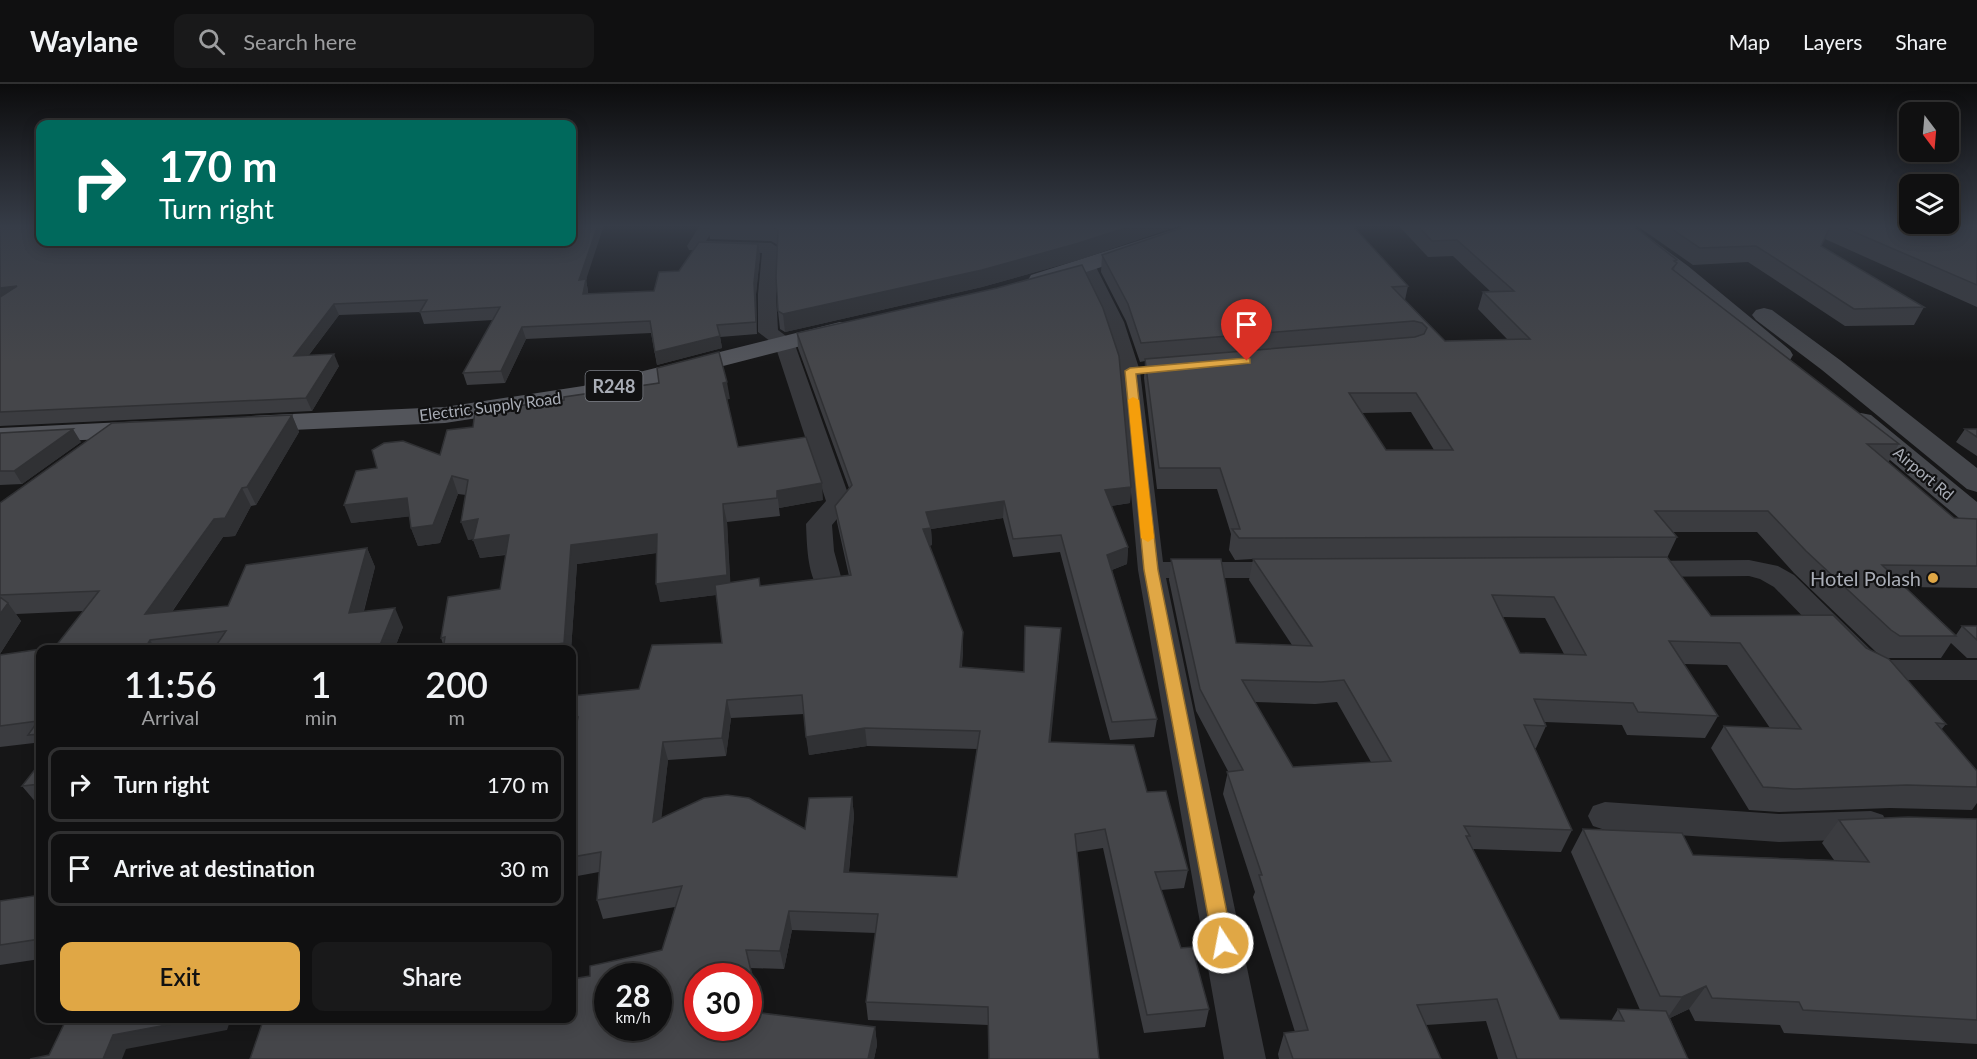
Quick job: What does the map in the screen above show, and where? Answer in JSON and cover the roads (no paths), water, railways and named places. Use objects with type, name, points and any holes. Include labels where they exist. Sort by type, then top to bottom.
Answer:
[{"type":"main road","points":[[1021,285],[1074,270]]},
{"type":"main road","points":[[1679,270],[1811,379]]},
{"type":"main road","name":"Airport Rd","points":[[1705,270],[1831,365],[1977,483]]},
{"type":"main road","name":"Electric Supply Road","points":[[233,425],[445,415],[572,396],[864,323]]},
{"type":"main road","name":"Airport Rd","points":[[1846,408],[1977,517]]},
{"type":"main road","points":[[0,436],[163,429]]},
{"type":"street","points":[[769,270],[768,332],[784,342],[839,501],[819,524],[821,551],[829,584]]},
{"type":"street","points":[[1089,270],[1114,322],[1142,370],[1151,570],[1245,1059]]},
{"type":"street","points":[[82,456],[116,431]]},
{"type":"street","points":[[1618,569],[1749,568],[1768,572],[1784,581],[1864,661],[1878,670],[1977,670]]},
{"type":"street","points":[[1151,570],[1306,570]]},
{"type":"street","points":[[1605,816],[1779,828],[1901,825]]},
{"type":"place","name":"Hotel Polash","points":[[1933,578]]}]
